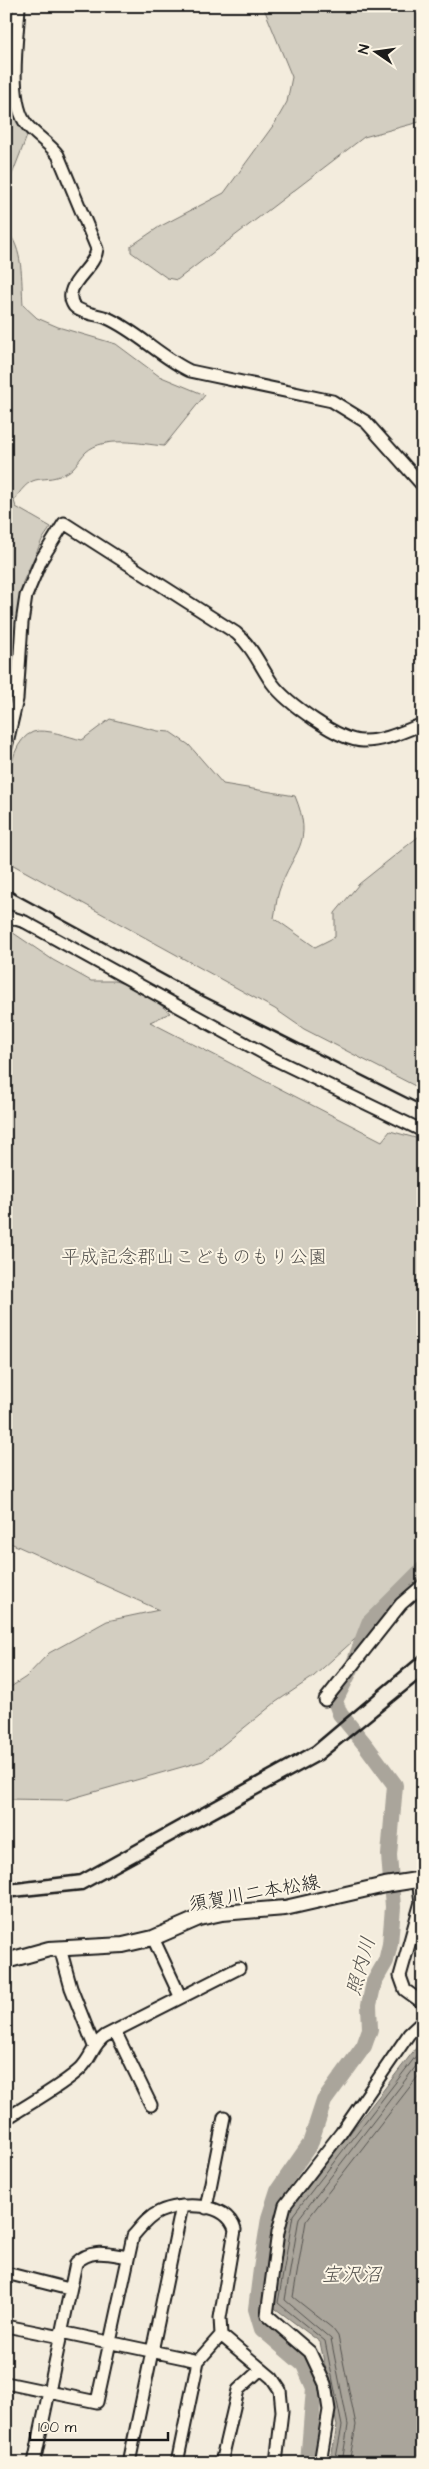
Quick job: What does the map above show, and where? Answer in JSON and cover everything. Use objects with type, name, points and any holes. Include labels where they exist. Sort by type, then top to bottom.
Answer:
[{"type":"main road","name":"須賀川二本松線","points":[[6,1961],[60,1948],[123,1945],[152,1938],[199,1918],[222,1913],[285,1908],[416,1879]]},
{"type":"street","points":[[19,6],[16,82],[18,105],[27,125],[51,145],[58,154],[98,249],[90,267],[72,286],[70,292],[74,306],[117,323],[172,362],[190,371],[332,401],[345,408],[376,432],[423,486]]},
{"type":"street","points":[[6,747],[17,699],[22,624],[26,596],[41,560],[64,524],[236,633],[252,649],[277,690],[337,734],[352,739],[369,741],[393,736],[423,724]]},
{"type":"street","points":[[6,916],[24,922],[272,1058],[423,1131]]},
{"type":"street","points":[[325,1700],[401,1604],[423,1585]]},
{"type":"street","points":[[416,1879],[421,1902],[400,1976],[406,1990],[423,2003]]},
{"type":"street","points":[[152,1938],[180,1996]]},
{"type":"street","points":[[60,1948],[71,1988],[94,2046]]},
{"type":"street","points":[[6,2116],[18,2111],[80,2069],[92,2054],[94,2046],[99,2040],[180,1996],[238,1968]]},
{"type":"street","points":[[320,2463],[329,2410],[325,2384],[310,2352],[267,2315],[278,2232],[285,2205],[341,2133],[409,2034],[423,2021]]},
{"type":"street","points":[[114,2031],[151,2105]]},
{"type":"street","points":[[206,2208],[224,2117]]},
{"type":"street","points":[[6,2383],[97,2402],[133,2236],[144,2223],[157,2213],[192,2205],[219,2211],[232,2223],[235,2230],[220,2318],[221,2335],[198,2361],[177,2463]]},
{"type":"street","points":[[129,2463],[182,2206]]},
{"type":"street","points":[[34,2463],[50,2392],[73,2271],[81,2258],[94,2253],[128,2257]]},
{"type":"street","points":[[6,2273],[69,2288]]},
{"type":"street","points":[[6,2326],[109,2342],[198,2361]]},
{"type":"street","points":[[221,2335],[277,2385],[282,2397],[276,2463]]},
{"type":"street","points":[[221,2463],[238,2390],[261,2369]]},
{"type":"green space","points":[[263,6],[423,6],[423,121],[364,137],[177,280],[167,278],[131,252],[131,246],[159,227],[224,193],[275,123],[287,102],[292,77]]},
{"type":"green space","points":[[6,10],[7,78],[13,113],[27,136],[6,190]]},
{"type":"green space","points":[[6,229],[12,237],[19,255],[23,305],[37,318],[58,327],[116,344],[159,376],[205,395],[164,446],[113,442],[94,447],[86,452],[68,472],[27,484],[14,501],[16,507],[51,527],[42,540],[23,582],[6,688]]},
{"type":"green space","points":[[110,719],[158,731],[170,732],[189,745],[223,784],[295,796],[301,812],[302,837],[300,846],[279,891],[274,918],[315,947],[335,937],[335,913],[359,884],[423,833],[423,1090],[304,1029],[275,1009],[6,861],[7,790],[15,753],[22,740],[33,732],[39,731],[82,740]]},
{"type":"green space","name":"平成記念郡山こどものもり公園","points":[[6,928],[53,960],[91,981],[115,981],[144,991],[170,1013],[150,1022],[382,1141],[390,1131],[423,1140],[423,1590],[391,1603],[313,1677],[276,1702],[203,1761],[66,1800],[6,1799],[6,1690],[26,1677],[49,1653],[107,1621],[159,1610],[6,1541]]},
{"type":"water","name":"宝沢沼","points":[[423,2039],[423,2463],[330,2463],[337,2426],[320,2342],[272,2306],[288,2213]]},
{"type":"waterway","name":"照内川","points":[[308,2463],[314,2388],[304,2365],[262,2329],[256,2309],[261,2269],[269,2218],[278,2190],[310,2144],[324,2101],[364,2046],[370,2029],[369,2005],[374,1982],[386,1961],[390,1944],[393,1907],[389,1855],[395,1785],[340,1714],[335,1701],[354,1663],[369,1623],[423,1569]]},
{"type":"railway","points":[[6,889],[197,993],[423,1106]]},
{"type":"railway","points":[[6,1884],[80,1875],[313,1746],[423,1653]]},
{"type":"railway","points":[[6,1898],[83,1890],[321,1760],[423,1677]]}]
